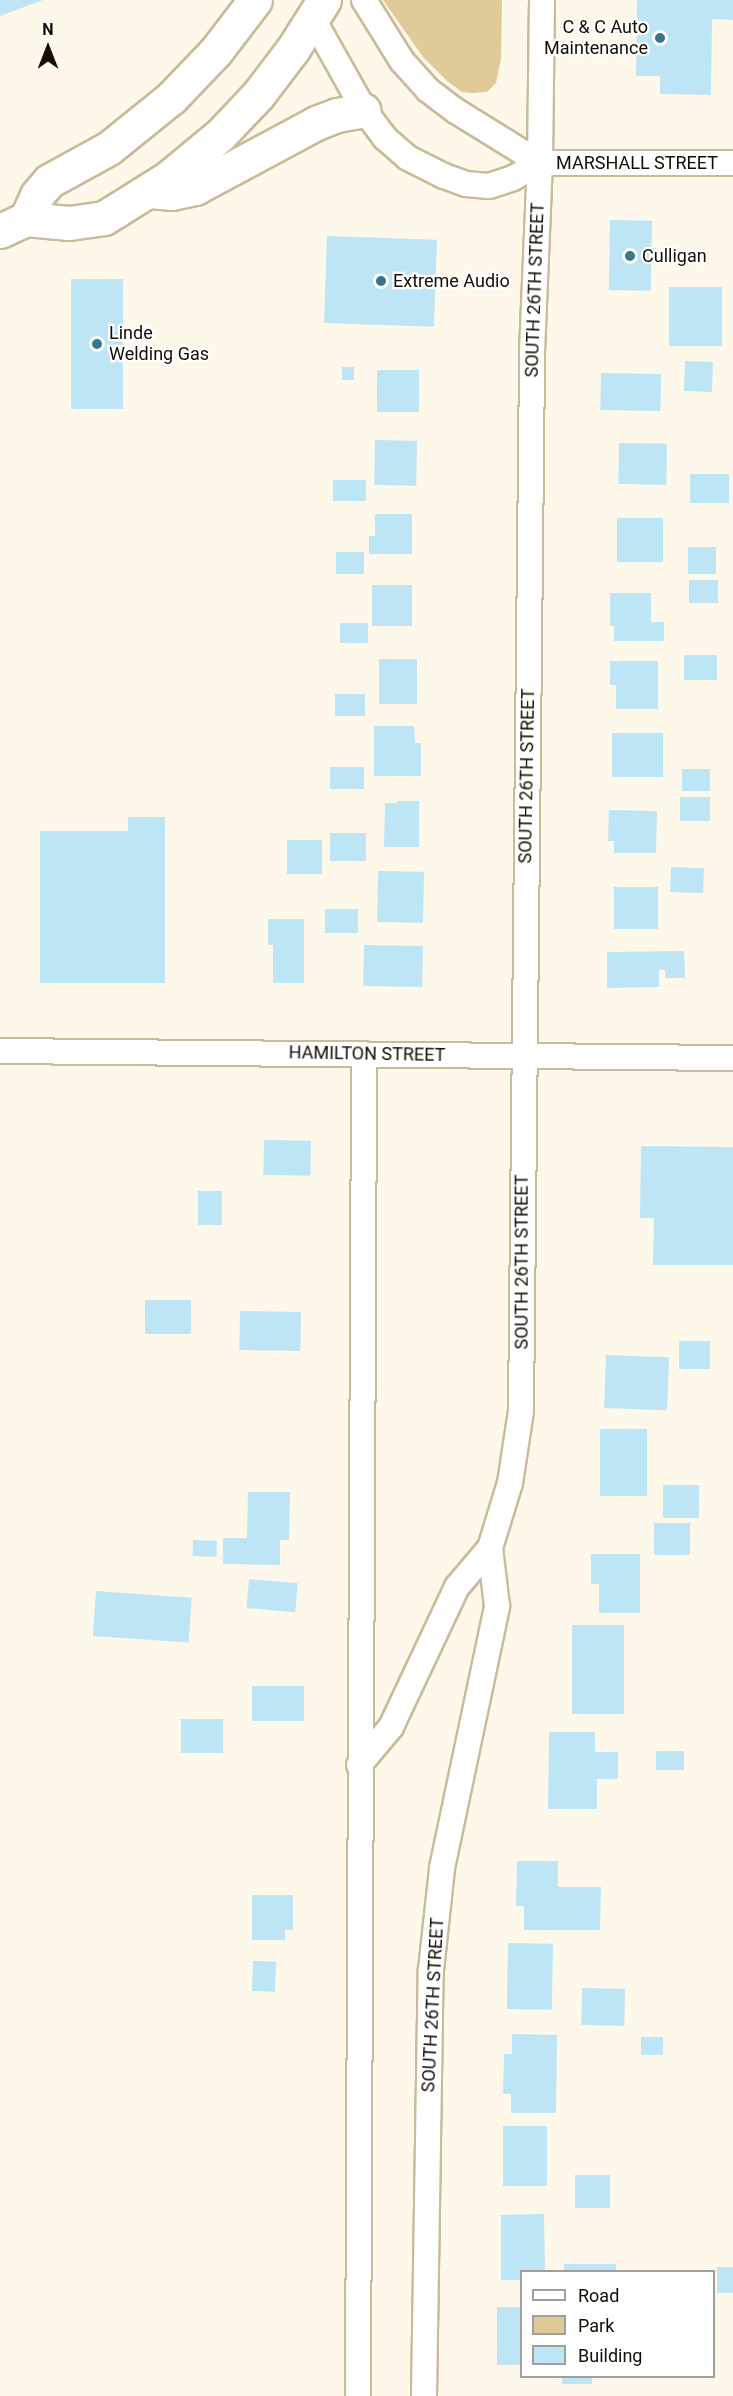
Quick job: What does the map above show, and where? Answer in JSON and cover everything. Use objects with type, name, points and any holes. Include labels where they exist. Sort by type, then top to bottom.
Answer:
[{"type":"main road","points":[[13,225],[49,182],[109,148],[171,98],[216,51],[255,0]]},
{"type":"main road","points":[[13,225],[92,221],[123,208],[149,191],[186,165],[234,121],[269,83],[319,10]]},
{"type":"main road","points":[[149,191],[171,193],[195,188],[316,123],[337,115],[364,110]]},
{"type":"street","name":"MARSHALL STREET","points":[[364,0],[402,60],[428,90],[456,111],[540,163]]},
{"type":"street","name":"SOUTH 26TH STREET","points":[[359,1765],[391,1727],[457,1587],[490,1548],[510,1483],[520,1411],[532,352],[540,163],[542,0]]},
{"type":"street","name":"MARSHALL STREET","points":[[319,10],[364,110],[385,138],[408,158],[444,176],[466,184],[497,185],[540,163],[733,163]]},
{"type":"street","name":"HAMILTON STREET","points":[[0,1051],[733,1058]]},
{"type":"street","points":[[358,2396],[359,1765],[364,1054]]},
{"type":"street","name":"SOUTH 26TH STREET","points":[[424,2396],[431,1970],[442,1868],[497,1606],[490,1548]]},
{"type":"green space","points":[[383,0],[502,0],[501,59],[496,83],[487,92],[471,93],[462,92],[447,81],[423,57]]},
{"type":"building","points":[[0,0],[43,0],[0,16]]},
{"type":"building","points":[[637,0],[733,0],[733,20],[712,19],[711,95],[660,94],[660,76],[636,76]]},
{"type":"building","name":"Culligan","points":[[610,220],[652,221],[651,291],[609,290]]},
{"type":"building","name":"Extreme Audio","points":[[327,236],[437,240],[434,327],[324,323]]},
{"type":"building","name":"Linde Welding Gas","points":[[71,279],[123,279],[123,409],[71,409]]},
{"type":"building","points":[[669,287],[722,287],[722,346],[669,346]]},
{"type":"building","points":[[685,361],[713,362],[712,392],[684,391]]},
{"type":"building","points":[[342,367],[354,367],[354,380],[342,380]]},
{"type":"building","points":[[377,370],[419,370],[419,412],[377,412]]},
{"type":"building","points":[[601,373],[661,374],[660,411],[600,410]]},
{"type":"building","points":[[375,440],[417,441],[416,486],[374,485]]},
{"type":"building","points":[[619,443],[667,444],[666,485],[618,484]]},
{"type":"building","points":[[690,474],[729,474],[729,503],[690,503]]},
{"type":"building","points":[[333,480],[366,480],[366,501],[333,501]]},
{"type":"building","points":[[375,514],[412,514],[412,554],[369,554],[369,536],[375,536]]},
{"type":"building","points":[[617,518],[663,518],[663,562],[617,562]]},
{"type":"building","points":[[688,547],[716,547],[716,574],[688,574]]},
{"type":"building","points":[[336,552],[364,552],[364,574],[336,574]]},
{"type":"building","points":[[689,580],[718,580],[718,603],[689,603]]},
{"type":"building","points":[[372,585],[412,585],[412,626],[372,626]]},
{"type":"building","points":[[610,593],[651,593],[651,622],[664,622],[664,641],[614,641],[614,626],[610,626]]},
{"type":"building","points":[[340,623],[368,623],[368,643],[340,643]]},
{"type":"building","points":[[684,655],[717,655],[717,680],[684,680]]},
{"type":"building","points":[[379,659],[417,659],[417,704],[379,704]]},
{"type":"building","points":[[610,661],[658,661],[658,709],[616,709],[616,685],[610,685]]},
{"type":"building","points":[[335,694],[365,694],[365,716],[335,716]]},
{"type":"building","points":[[374,726],[414,726],[415,743],[421,743],[421,776],[374,776]]},
{"type":"building","points":[[612,733],[663,733],[663,777],[612,777]]},
{"type":"building","points":[[330,767],[364,767],[364,789],[330,789]]},
{"type":"building","points":[[682,769],[710,769],[710,791],[682,791]]},
{"type":"building","points":[[680,797],[710,797],[710,821],[680,821]]},
{"type":"building","points":[[397,801],[419,801],[419,847],[384,847],[385,803],[397,803]]},
{"type":"building","points":[[609,810],[657,811],[656,853],[614,853],[614,841],[608,841]]},
{"type":"building","points":[[128,817],[165,817],[165,983],[40,983],[40,831],[128,831]]},
{"type":"building","points":[[330,833],[366,833],[366,861],[330,861]]},
{"type":"building","points":[[287,840],[322,840],[322,874],[287,874]]},
{"type":"building","points":[[671,867],[704,868],[703,893],[670,892]]},
{"type":"building","points":[[378,871],[424,872],[423,923],[377,922]]},
{"type":"building","points":[[614,887],[658,887],[658,929],[614,929]]},
{"type":"building","points":[[325,909],[358,909],[358,933],[325,933]]},
{"type":"building","points":[[268,919],[304,919],[304,983],[273,983],[273,945],[268,945]]},
{"type":"building","points":[[364,945],[423,946],[422,987],[363,986]]},
{"type":"building","points":[[684,951],[685,978],[665,978],[665,970],[659,970],[659,987],[607,988],[607,952]]},
{"type":"building","points":[[264,1140],[311,1141],[310,1176],[263,1175]]},
{"type":"building","points":[[641,1146],[733,1147],[733,1265],[653,1265],[654,1218],[640,1218]]},
{"type":"building","points":[[198,1191],[222,1191],[222,1225],[198,1225]]},
{"type":"building","points":[[145,1300],[191,1300],[191,1334],[145,1334]]},
{"type":"building","points":[[240,1311],[301,1312],[300,1351],[239,1350]]},
{"type":"building","points":[[679,1341],[710,1341],[710,1369],[679,1369]]},
{"type":"building","points":[[606,1355],[669,1357],[667,1410],[604,1408]]},
{"type":"building","points":[[600,1429],[647,1429],[647,1496],[600,1496]]},
{"type":"building","points":[[663,1485],[699,1485],[699,1518],[663,1518]]},
{"type":"building","points":[[248,1492],[290,1492],[289,1540],[280,1540],[280,1565],[223,1564],[223,1538],[247,1538]]},
{"type":"building","points":[[654,1523],[690,1523],[690,1555],[654,1555]]},
{"type":"building","points":[[193,1540],[217,1541],[216,1557],[192,1556]]},
{"type":"building","points":[[591,1554],[640,1554],[640,1613],[599,1613],[599,1584],[591,1584]]},
{"type":"building","points":[[249,1579],[298,1583],[295,1612],[246,1608]]},
{"type":"building","points":[[96,1591],[192,1598],[189,1643],[93,1636]]},
{"type":"building","points":[[572,1625],[624,1625],[624,1714],[572,1714]]},
{"type":"building","points":[[252,1686],[304,1686],[304,1721],[252,1721]]},
{"type":"building","points":[[181,1719],[223,1719],[223,1753],[181,1753]]},
{"type":"building","points":[[549,1732],[595,1732],[595,1752],[618,1752],[618,1779],[597,1779],[597,1809],[548,1809]]},
{"type":"building","points":[[656,1751],[684,1751],[684,1770],[656,1770]]},
{"type":"building","points":[[517,1861],[558,1861],[558,1887],[601,1887],[600,1930],[524,1930],[524,1906],[516,1906]]},
{"type":"building","points":[[252,1895],[293,1895],[293,1930],[285,1930],[285,1940],[252,1940]]},
{"type":"building","points":[[508,1943],[553,1944],[552,2010],[507,2009]]},
{"type":"building","points":[[253,1961],[276,1962],[275,1992],[252,1991]]},
{"type":"building","points":[[582,1988],[625,1989],[624,2026],[581,2025]]},
{"type":"building","points":[[512,2034],[557,2035],[556,2113],[511,2113],[511,2094],[503,2094],[504,2054],[512,2054]]},
{"type":"building","points":[[641,2037],[663,2037],[663,2055],[641,2055]]},
{"type":"building","points":[[503,2126],[547,2126],[547,2186],[503,2186]]},
{"type":"building","points":[[575,2175],[610,2175],[610,2208],[575,2208]]},
{"type":"building","points":[[544,2214],[545,2270],[520,2270],[520,2280],[501,2280],[501,2215]]},
{"type":"building","points":[[564,2264],[616,2264],[616,2270],[564,2270]]},
{"type":"building","points":[[717,2267],[733,2267],[733,2293],[717,2293]]},
{"type":"building","points":[[497,2307],[520,2307],[520,2365],[497,2365]]},
{"type":"building","points":[[562,2378],[592,2378],[592,2384],[562,2384]]},
{"type":"place","name":"C & C Auto Maintenance","points":[[660,38]]},
{"type":"place","name":"Culligan","points":[[630,256]]},
{"type":"place","name":"Extreme Audio","points":[[381,281]]},
{"type":"place","name":"Linde Welding Gas","points":[[97,344]]}]
